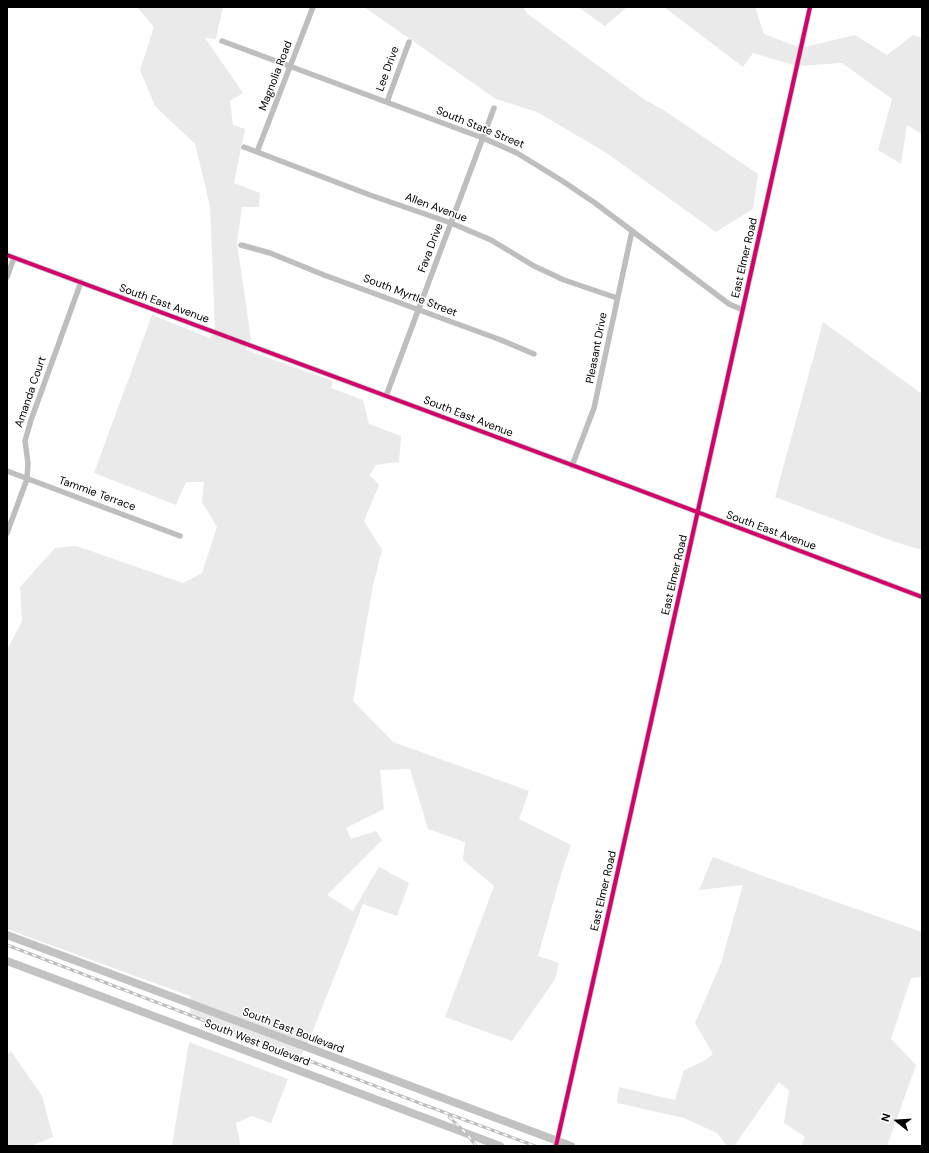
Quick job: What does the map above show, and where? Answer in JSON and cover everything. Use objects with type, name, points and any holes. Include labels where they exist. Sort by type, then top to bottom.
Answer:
[{"type":"main road","name":"South East Boulevard","points":[[7,935],[556,1143],[571,1146]]},
{"type":"main road","name":"South West Boulevard","points":[[7,960],[500,1146]]},
{"type":"street","name":"Magnolia Road","points":[[257,152],[313,7]]},
{"type":"street","name":"East Elmer Road","points":[[556,1143],[810,7]]},
{"type":"street","name":"South State Street","points":[[222,41],[483,138],[517,153],[578,192],[729,304],[743,310]]},
{"type":"street","name":"Lee Drive","points":[[387,102],[409,42]]},
{"type":"street","name":"Fava Drive","points":[[386,396],[494,108]]},
{"type":"street","name":"Allen Avenue","points":[[244,147],[451,223],[491,240],[534,266],[564,280],[617,298]]},
{"type":"street","name":"Pleasant Drive","points":[[572,466],[594,408],[604,368],[617,298],[632,231]]},
{"type":"street","name":"South Myrtle Street","points":[[241,245],[279,257],[501,340],[534,354]]},
{"type":"street","name":"South East Avenue","points":[[7,255],[922,597]]},
{"type":"street","points":[[7,277],[14,258]]},
{"type":"street","name":"Amanda Court","points":[[7,533],[27,479],[28,464],[25,441],[31,420],[81,282]]},
{"type":"street","name":"Tammie Terrace","points":[[7,471],[180,536]]},
{"type":"shaded area","points":[[137,7],[223,7],[216,39],[205,38],[243,93],[230,101],[233,125],[245,129],[234,183],[260,193],[259,207],[242,207],[237,243],[251,339],[246,350],[333,381],[331,388],[363,400],[369,424],[401,436],[399,462],[376,465],[370,475],[379,485],[364,521],[382,550],[373,585],[353,701],[393,742],[529,791],[519,819],[571,845],[562,871],[538,956],[559,963],[555,979],[512,1041],[445,1017],[494,886],[463,860],[465,842],[428,829],[410,769],[380,770],[384,809],[346,828],[351,839],[376,831],[382,840],[327,895],[353,911],[379,867],[409,883],[397,916],[363,904],[308,1043],[300,1058],[190,1017],[190,996],[7,929],[7,650],[22,621],[20,587],[55,548],[76,546],[183,583],[202,573],[217,527],[202,502],[204,482],[186,482],[176,505],[94,473],[152,315],[210,338],[215,328],[210,206],[195,144],[155,106],[140,70],[154,27]]},
{"type":"shaded area","points":[[364,7],[522,7],[529,15],[645,100],[662,109],[758,174],[753,209],[716,232],[605,152],[537,112],[496,99]]},
{"type":"shaded area","points":[[578,7],[627,7],[605,26]]},
{"type":"shaded area","points":[[664,7],[755,7],[764,34],[801,48],[855,35],[887,55],[913,35],[922,38],[922,134],[907,125],[901,164],[878,150],[892,99],[842,63],[797,66],[753,53],[743,67]]},
{"type":"shaded area","points":[[823,322],[922,394],[922,550],[898,543],[775,497]]},
{"type":"shaded area","points":[[713,857],[922,932],[922,977],[911,978],[891,1039],[916,1065],[887,1146],[801,1146],[805,1137],[784,1123],[789,1091],[779,1082],[734,1146],[727,1146],[717,1133],[684,1118],[617,1103],[619,1087],[675,1100],[684,1070],[704,1061],[713,1054],[695,1023],[721,963],[743,885],[699,890]]},
{"type":"shaded area","points":[[189,1042],[288,1079],[271,1123],[252,1116],[236,1123],[241,1146],[172,1146]]},
{"type":"shaded area","points":[[10,1050],[42,1096],[53,1137],[31,1146],[7,1146],[7,1057]]},
{"type":"railway","points":[[7,945],[535,1146]]},
{"type":"railway","points":[[449,1117],[467,1134],[476,1146]]},
{"type":"cycle path","points":[[556,1146],[810,7]]},
{"type":"cycle path","points":[[7,255],[922,597]]}]
